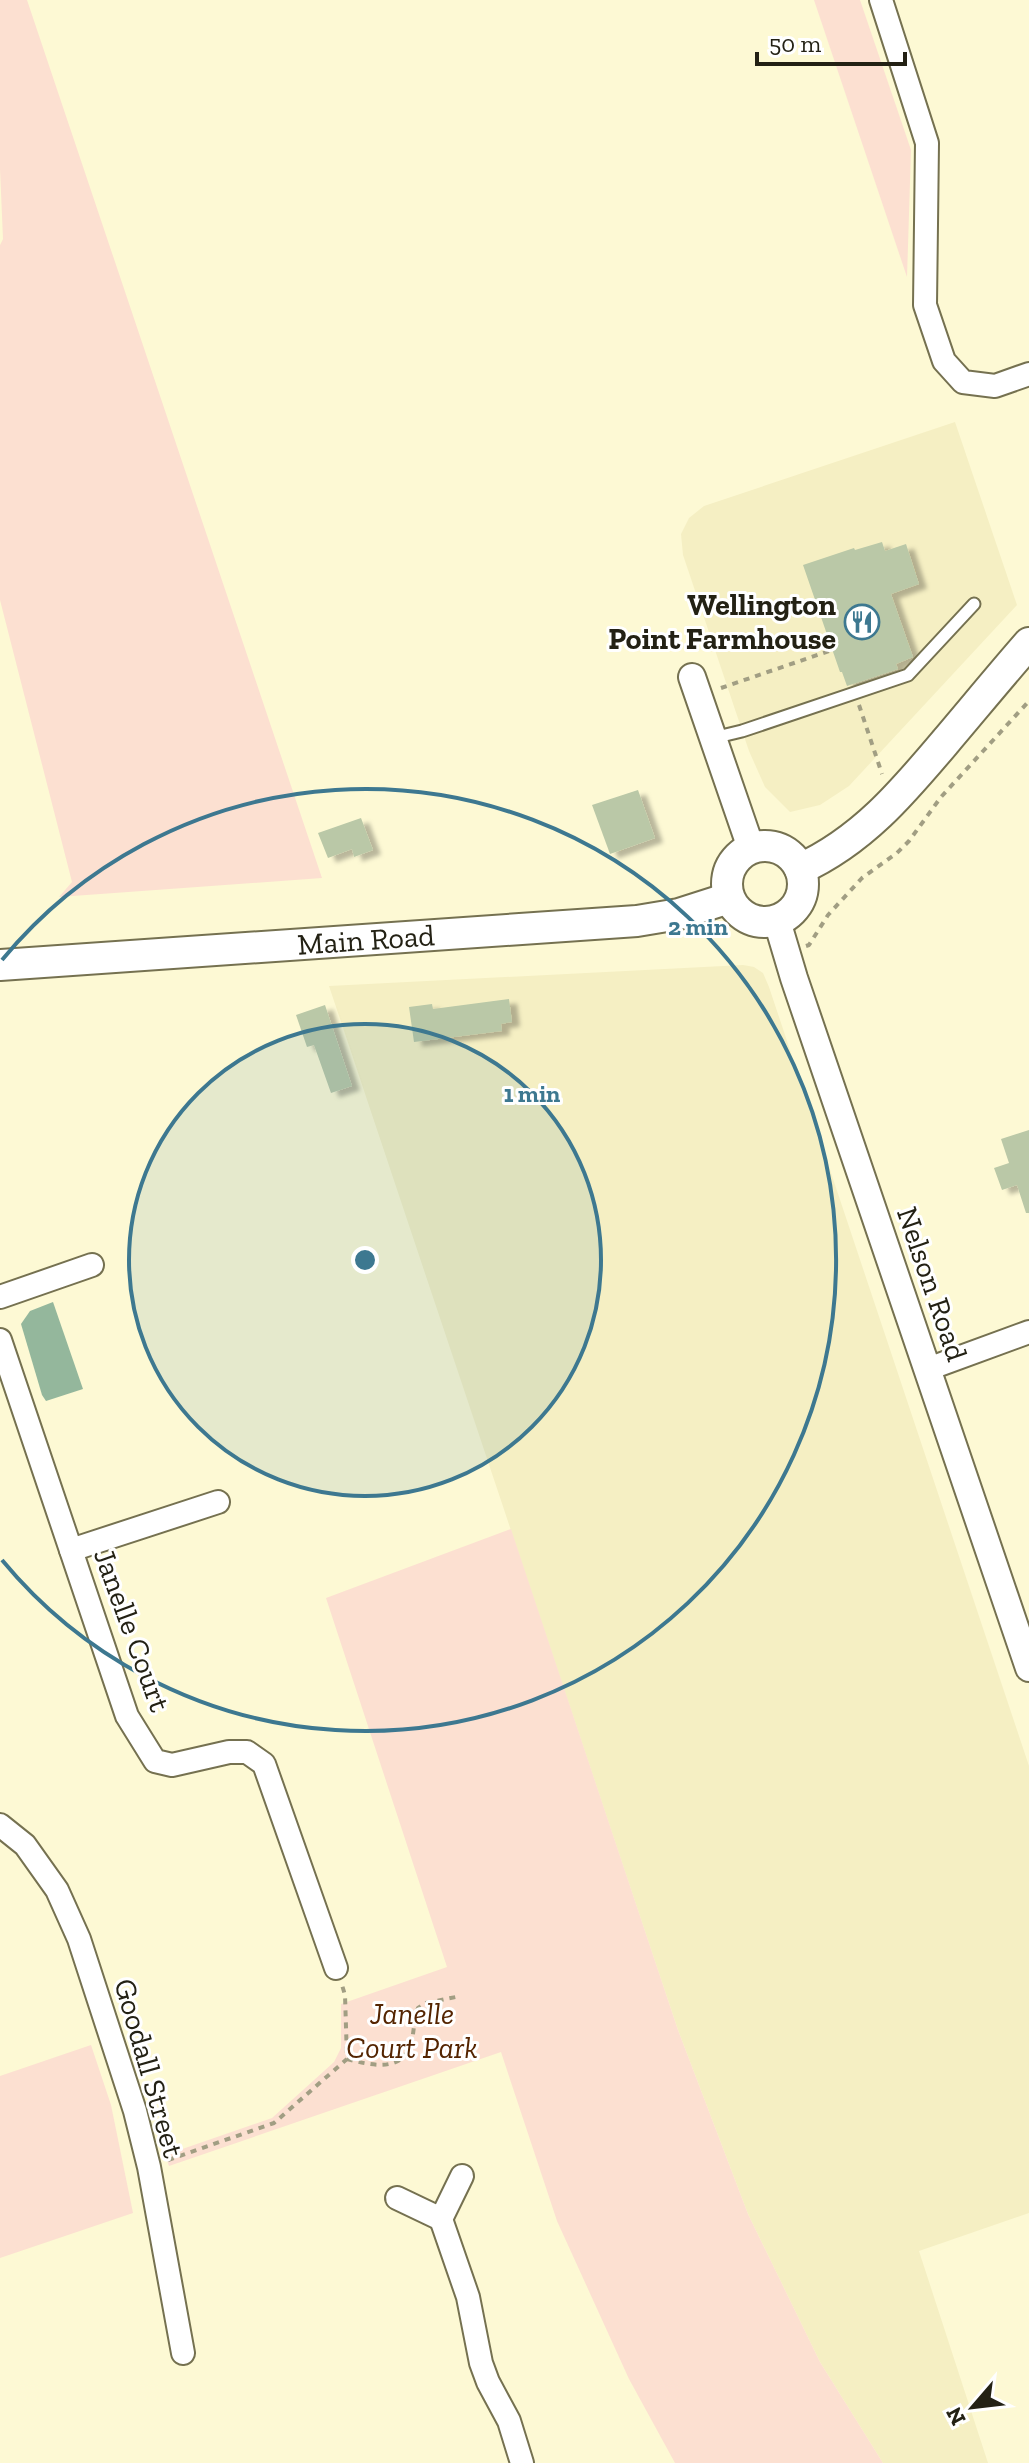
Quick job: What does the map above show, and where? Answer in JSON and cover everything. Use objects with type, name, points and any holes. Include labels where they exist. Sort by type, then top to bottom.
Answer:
[{"type":"main road","points":[[800,869],[826,857],[858,835],[901,794],[1029,643]]},
{"type":"main road","points":[[774,847],[794,859],[800,869],[803,881],[797,906],[777,921],[754,921],[735,908],[729,898],[728,874],[733,863],[751,848],[774,847]]},
{"type":"main road","name":"Main Road","points":[[0,965],[637,921],[679,914],[729,898]]},
{"type":"street","points":[[881,0],[927,143],[925,305],[944,361],[963,382],[995,386],[1029,374]]},
{"type":"street","points":[[692,677],[751,848]]},
{"type":"street","name":"Nelson Road","points":[[777,921],[1029,1668]]},
{"type":"street","points":[[0,1297],[92,1265]]},
{"type":"street","points":[[928,1369],[1029,1332]]},
{"type":"street","name":"Janelle Court","points":[[0,1340],[9,1396],[71,1550],[127,1716],[155,1761],[172,1765],[229,1752],[247,1752],[264,1764],[336,1968]]},
{"type":"street","points":[[71,1550],[218,1502]]},
{"type":"street","name":"Goodall Street","points":[[0,1825],[25,1845],[57,1890],[79,1939],[135,2111],[149,2167],[183,2353]]},
{"type":"street","points":[[462,2176],[441,2219],[468,2297],[481,2363],[509,2421],[522,2463]]},
{"type":"street","points":[[397,2198],[441,2219]]},
{"type":"lane","points":[[713,738],[908,675],[974,604]]},
{"type":"path","points":[[721,688],[832,650]]},
{"type":"path","points":[[855,694],[882,774]]},
{"type":"path","points":[[809,945],[828,915],[862,878],[909,841],[941,797],[1029,701]]},
{"type":"path","points":[[336,1968],[345,1995],[347,2059]]},
{"type":"path","points":[[347,2059],[376,2067],[396,2062],[411,2044],[418,2008],[426,2003],[456,1997]]},
{"type":"path","points":[[149,2167],[274,2123],[347,2059]]},
{"type":"shaded area","points":[[955,422],[1017,605],[849,786],[820,805],[790,812],[765,787],[749,751],[683,555],[681,534],[689,518],[704,506]]},
{"type":"shaded area","points":[[743,965],[763,973],[769,987],[1029,1766],[1029,2213],[919,2251],[988,2463],[883,2463],[820,2362],[748,2214],[678,2030],[329,986]]},
{"type":"shaded area","points":[[53,1302],[83,1389],[46,1401],[21,1324],[30,1311]]},
{"type":"green space","points":[[0,0],[27,0],[322,878],[59,897],[72,882],[0,600],[0,245],[3,239]]},
{"type":"green space","points":[[814,0],[860,0],[911,150],[907,277]]},
{"type":"green space","name":"Janelle Court Park","points":[[511,1529],[678,2030],[748,2214],[820,2362],[883,2463],[675,2463],[629,2379],[557,2221],[501,2052],[169,2166],[165,2155],[272,2118],[334,2062],[341,2048],[341,2004],[447,1967],[326,1598]]},
{"type":"green space","points":[[91,2045],[111,2105],[133,2213],[0,2258],[0,2076]]},
{"type":"building","name":"Wellington Point Farmhouse","points":[[882,542],[885,551],[906,544],[919,584],[891,594],[913,657],[896,664],[898,669],[847,686],[803,565]]},
{"type":"building","points":[[638,790],[655,838],[610,854],[592,805]]},
{"type":"building","points":[[361,818],[373,850],[354,857],[352,849],[328,858],[318,833]]},
{"type":"building","points":[[509,999],[512,1022],[501,1024],[502,1031],[414,1042],[409,1007],[432,1004],[433,1009]]},
{"type":"building","points":[[325,1005],[352,1086],[331,1093],[314,1045],[307,1047],[296,1015]]},
{"type":"building","points":[[1029,1130],[1029,1213],[1026,1213],[1017,1185],[1002,1190],[994,1168],[1009,1163],[1001,1139]]},
{"type":"place","name":"Wellington Point Farmhouse","points":[[862,622]]}]
